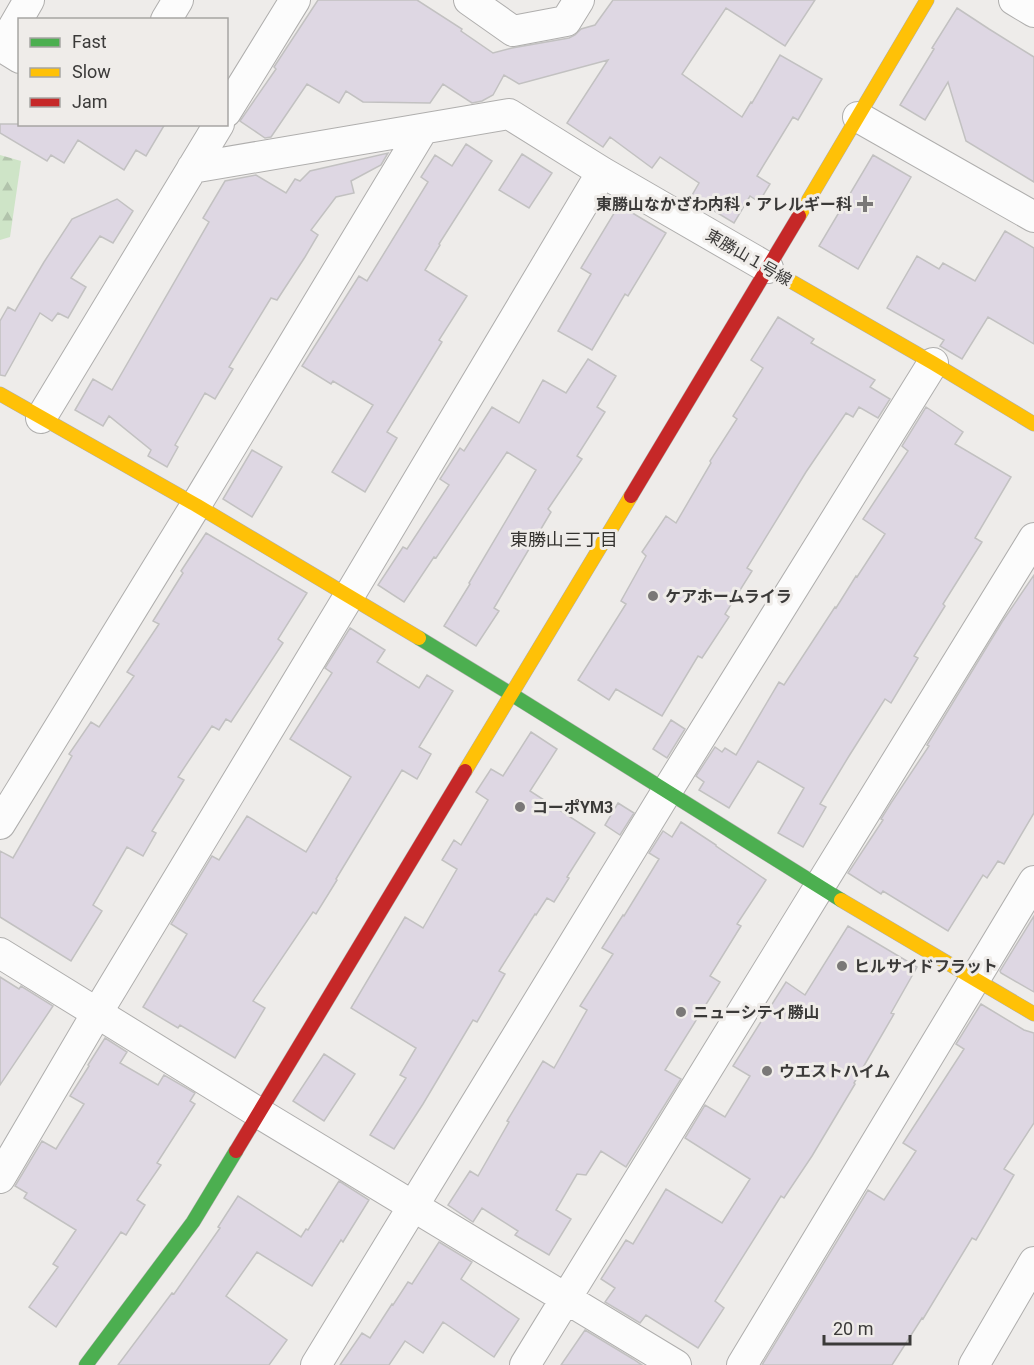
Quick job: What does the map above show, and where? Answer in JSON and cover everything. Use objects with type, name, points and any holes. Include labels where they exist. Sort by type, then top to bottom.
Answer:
[{"type":"street","points":[[19,18],[29,0]]},
{"type":"street","points":[[167,18],[178,0]]},
{"type":"street","points":[[228,109],[296,0]]},
{"type":"street","points":[[469,0],[513,31],[566,21],[579,0]]},
{"type":"street","points":[[86,1365],[194,1222],[927,0]]},
{"type":"street","points":[[1014,0],[1034,12]]},
{"type":"street","points":[[18,19],[2,47],[18,57]]},
{"type":"street","name":"東勝山１号線","points":[[192,168],[509,114],[602,172],[1034,424]]},
{"type":"street","points":[[858,117],[1034,217]]},
{"type":"street","points":[[41,418],[218,126]]},
{"type":"street","points":[[0,824],[423,129]]},
{"type":"street","points":[[0,1178],[602,172]]},
{"type":"street","points":[[316,1365],[667,791],[933,363]]},
{"type":"street","points":[[0,394],[196,505],[349,596],[511,694],[819,887],[1034,1014]]},
{"type":"street","points":[[525,1365],[1034,538]]},
{"type":"street","points":[[742,1365],[1034,882]]},
{"type":"street","points":[[0,953],[413,1207],[676,1365]]},
{"type":"street","points":[[974,1365],[1034,1262]]},
{"type":"green space","points":[[0,155],[21,161],[10,237],[0,240]]},
{"type":"building","points":[[318,0],[417,0],[462,29],[461,31],[493,53],[569,38],[581,29],[595,25],[613,0],[815,0],[785,46],[726,8],[682,74],[742,117],[780,55],[822,79],[798,120],[793,117],[757,176],[770,184],[759,202],[750,196],[734,223],[691,197],[699,183],[660,157],[652,168],[610,137],[603,147],[567,123],[608,60],[519,84],[504,75],[493,95],[472,103],[443,84],[430,103],[363,102],[346,91],[339,103],[307,84],[271,137],[265,138],[240,121],[276,69],[274,67]]},
{"type":"building","points":[[957,8],[1034,57],[1034,182],[966,141],[948,82],[925,120],[900,105]]},
{"type":"building","points":[[0,124],[164,126],[146,156],[136,150],[124,170],[78,140],[64,163],[51,155],[47,161],[0,133]]},
{"type":"building","points":[[466,144],[492,161],[425,270],[467,296],[439,340],[442,342],[387,432],[397,438],[365,492],[332,472],[373,405],[333,381],[331,384],[302,366],[359,276],[367,281],[428,182],[421,177],[435,155],[452,166]]},
{"type":"building","points":[[388,153],[381,165],[351,181],[354,193],[336,197],[311,230],[318,235],[305,257],[277,300],[271,298],[229,367],[233,369],[215,399],[205,393],[175,445],[178,447],[167,467],[148,456],[151,450],[109,416],[103,426],[75,410],[93,379],[112,390],[209,222],[203,218],[225,181],[256,175],[286,193],[295,179],[300,181],[310,171]]},
{"type":"building","points":[[522,154],[552,173],[529,208],[499,190]]},
{"type":"building","points":[[873,155],[911,177],[858,269],[819,246]]},
{"type":"building","points":[[117,199],[133,211],[113,243],[100,236],[71,278],[86,287],[68,318],[58,313],[52,321],[40,313],[5,376],[0,375],[0,321],[8,307],[15,311],[72,219]]},
{"type":"building","points":[[619,205],[666,233],[628,296],[625,294],[592,350],[558,331],[591,274],[581,268]]},
{"type":"building","points":[[1005,231],[1034,248],[1034,344],[988,317],[962,359],[940,346],[944,340],[887,308],[917,256],[939,269],[943,263],[975,281]]},
{"type":"building","points":[[778,317],[814,339],[811,343],[875,380],[870,387],[890,399],[878,418],[859,407],[853,417],[846,413],[806,472],[747,568],[752,571],[725,614],[729,617],[702,658],[698,656],[662,716],[616,689],[609,700],[578,680],[626,604],[621,601],[646,556],[642,552],[666,516],[676,523],[711,463],[710,461],[737,419],[733,416],[763,368],[751,360]]},
{"type":"building","points":[[588,359],[616,376],[597,407],[605,412],[577,456],[582,459],[548,509],[551,512],[494,608],[499,611],[476,646],[444,626],[536,470],[507,452],[404,602],[378,585],[403,547],[407,549],[449,485],[440,479],[460,448],[464,451],[492,407],[519,423],[543,380],[566,393]]},
{"type":"building","points":[[926,407],[963,432],[955,444],[1011,477],[975,538],[982,542],[914,656],[918,658],[891,703],[885,699],[849,756],[820,804],[826,807],[803,847],[778,833],[804,788],[758,761],[729,808],[699,790],[704,782],[696,776],[715,747],[722,752],[725,748],[736,755],[779,682],[784,685],[885,534],[863,519],[908,451],[902,446]]},
{"type":"building","points":[[252,450],[282,467],[252,517],[223,499]]},
{"type":"building","points":[[206,533],[307,593],[278,639],[283,643],[231,722],[226,719],[219,730],[212,726],[178,777],[184,780],[152,831],[156,833],[143,856],[127,847],[93,905],[102,911],[71,961],[0,917],[0,851],[13,858],[72,756],[69,754],[91,722],[99,727],[134,676],[127,672],[159,624],[153,621],[183,573],[181,571]]},
{"type":"building","points":[[1034,575],[1034,813],[1004,864],[998,861],[987,878],[983,875],[948,931],[883,891],[881,894],[848,873],[929,746],[927,745],[1002,622]]},
{"type":"building","points":[[350,628],[385,650],[377,662],[419,688],[427,675],[453,691],[419,747],[431,754],[417,779],[402,770],[316,914],[313,912],[253,1001],[265,1008],[235,1058],[180,1025],[178,1028],[143,1007],[187,934],[171,924],[212,856],[219,860],[247,816],[306,852],[351,777],[290,739],[332,673],[325,668]]},
{"type":"building","points":[[671,720],[685,729],[667,758],[653,749]]},
{"type":"building","points":[[531,732],[557,749],[530,791],[595,833],[554,902],[547,898],[535,914],[499,971],[505,974],[477,1022],[473,1020],[394,1149],[370,1135],[406,1078],[400,1075],[416,1048],[351,1008],[405,917],[423,928],[457,869],[442,860],[454,840],[461,845],[488,800],[476,792],[491,769],[503,776]]},
{"type":"building","points":[[618,803],[634,813],[620,835],[605,825]]},
{"type":"building","points":[[681,822],[766,880],[737,924],[741,926],[710,976],[720,982],[665,1070],[681,1079],[626,1167],[601,1151],[586,1175],[577,1174],[556,1210],[571,1219],[549,1255],[515,1235],[518,1231],[482,1208],[473,1222],[448,1205],[470,1171],[478,1176],[509,1122],[507,1121],[543,1061],[554,1068],[587,1010],[580,1006],[613,954],[602,948],[659,859],[649,853],[663,831],[672,837]]},
{"type":"building","points":[[1034,916],[1034,992],[1000,971]]},
{"type":"building","points":[[848,926],[917,967],[891,1013],[894,1014],[812,1156],[784,1198],[781,1196],[715,1301],[724,1308],[698,1348],[646,1315],[640,1323],[605,1302],[615,1288],[601,1279],[626,1240],[633,1244],[666,1189],[722,1223],[750,1179],[685,1138],[705,1105],[725,1117],[750,1076],[733,1066],[786,982],[805,995]]},
{"type":"building","points":[[0,977],[19,989],[21,986],[53,1006],[0,1085]]},
{"type":"building","points":[[981,1004],[1024,1030],[1034,1033],[1034,1123],[1004,1169],[1014,1175],[976,1240],[972,1238],[892,1365],[762,1365],[868,1190],[884,1200],[916,1151],[903,1143],[964,1049],[956,1044]]},
{"type":"building","points":[[105,1038],[127,1052],[120,1063],[158,1085],[164,1075],[195,1093],[190,1101],[195,1104],[157,1163],[161,1165],[137,1200],[145,1205],[126,1235],[121,1232],[56,1327],[29,1307],[58,1267],[53,1264],[76,1230],[24,1198],[27,1193],[15,1186],[42,1141],[56,1149],[84,1104],[70,1096]]},
{"type":"building","points":[[324,1054],[355,1074],[324,1121],[293,1101]]},
{"type":"building","points":[[339,1181],[369,1200],[312,1286],[257,1252],[226,1296],[287,1340],[269,1365],[118,1365],[172,1293],[174,1294],[220,1228],[218,1227],[238,1196],[301,1237],[306,1229],[308,1230]]},
{"type":"building","points":[[439,1242],[472,1262],[461,1279],[519,1319],[494,1357],[443,1322],[423,1353],[405,1341],[389,1365],[340,1365],[362,1333],[370,1338],[408,1282],[412,1284]]},
{"type":"building","points":[[585,1330],[633,1359],[642,1365],[561,1365]]},
{"type":"traffic: fast","points":[[419,638],[841,900]]},
{"type":"traffic: fast","points":[[86,1365],[193,1222],[236,1151]]},
{"type":"traffic: slow","points":[[799,216],[927,0]]},
{"type":"traffic: slow","points":[[768,268],[1034,424]]},
{"type":"traffic: slow","points":[[0,394],[196,505],[419,638]]},
{"type":"traffic: slow","points":[[465,771],[631,496]]},
{"type":"traffic: slow","points":[[841,900],[1034,1014]]},
{"type":"traffic: jam","points":[[631,496],[799,216]]},
{"type":"traffic: jam","points":[[236,1151],[465,771]]},
{"type":"place","name":"東勝山なかざわ内科・アレルギー科","points":[[865,204]]},
{"type":"place","name":"ケアホームライラ","points":[[653,596]]},
{"type":"place","name":"コーポYM3","points":[[520,807]]},
{"type":"place","name":"ヒルサイドフラット","points":[[842,966]]},
{"type":"place","name":"ニューシティ勝山","points":[[681,1012]]},
{"type":"place","name":"ウエストハイム","points":[[767,1071]]},
{"type":"district","name":"東勝山三丁目","points":[[564,540]]}]
